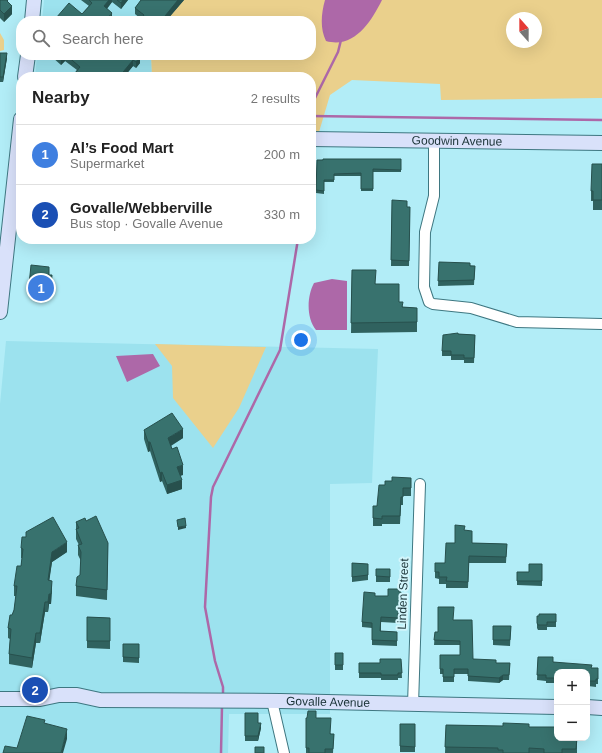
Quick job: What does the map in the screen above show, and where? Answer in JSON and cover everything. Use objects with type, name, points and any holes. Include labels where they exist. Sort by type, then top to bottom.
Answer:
[{"type":"street","points":[[32,16],[34,0]]},
{"type":"street","points":[[26,72],[27,60]]},
{"type":"street","name":"Goodwin Avenue","points":[[316,139],[602,143]]},
{"type":"street","points":[[434,141],[434,196],[425,232],[424,287],[429,302],[433,304],[471,308],[517,322],[602,324]]},
{"type":"street","points":[[0,312],[16,170]]},
{"type":"street","name":"Linden Street","points":[[413,705],[420,484]]},
{"type":"street","name":"Govalle Avenue","points":[[0,699],[40,700],[59,695],[72,695],[100,700],[272,701],[554,707]]},
{"type":"street","points":[[272,701],[284,753]]},
{"type":"street","points":[[590,708],[602,708]]},
{"type":"shaded area","points":[[44,0],[150,0],[150,16],[42,16]]},
{"type":"shaded area","points":[[150,0],[602,0],[602,98],[441,100],[440,84],[352,80],[330,95],[319,132],[316,132],[316,72],[152,72],[151,60],[316,60],[316,16],[150,16]]},
{"type":"shaded area","points":[[325,0],[382,0],[373,17],[360,32],[345,41],[336,42],[326,41],[324,36],[322,16]]},
{"type":"shaded area","points":[[0,33],[4,40],[4,50],[0,51]]},
{"type":"shaded area","points":[[37,60],[151,60],[152,72],[35,72]]},
{"type":"shaded area","points":[[332,279],[347,281],[347,330],[316,330],[310,319],[309,313],[310,294],[314,283]]},
{"type":"shaded area","points":[[6,341],[378,349],[372,483],[330,484],[330,714],[229,714],[228,753],[0,753],[0,404]]},
{"type":"shaded area","points":[[155,344],[266,347],[239,408],[213,448],[173,398],[172,366]]},
{"type":"shaded area","points":[[153,354],[160,366],[127,382],[116,356]]},
{"type":"building","points":[[0,0],[8,0],[7,1],[12,6],[4,14],[0,10]]},
{"type":"building","points":[[89,0],[109,0],[104,6],[112,13],[109,16],[58,16],[69,3],[82,14],[92,3]]},
{"type":"building","points":[[141,0],[178,0],[165,16],[143,16],[144,15],[135,8]]},
{"type":"building","points":[[0,53],[7,53],[3,77],[0,77]]},
{"type":"building","points":[[72,60],[133,60],[123,72],[76,72],[80,67]]},
{"type":"building","points":[[401,159],[401,170],[373,169],[373,189],[361,189],[361,173],[334,174],[334,180],[324,180],[324,191],[316,190],[317,160]]},
{"type":"building","points":[[592,164],[602,164],[602,200],[593,200],[593,191],[591,191]]},
{"type":"building","points":[[392,200],[407,201],[407,207],[410,207],[409,261],[391,260]]},
{"type":"building","points":[[439,262],[470,263],[470,266],[475,266],[474,280],[438,281]]},
{"type":"building","points":[[31,265],[49,267],[49,275],[52,275],[51,288],[29,285]]},
{"type":"building","points":[[352,270],[376,270],[375,284],[399,284],[399,302],[403,302],[402,307],[417,308],[417,322],[351,323]]},
{"type":"building","points":[[458,333],[475,335],[474,358],[464,358],[464,355],[451,355],[451,351],[442,351],[443,335]]},
{"type":"building","points":[[172,413],[183,429],[168,438],[172,449],[177,447],[183,465],[177,467],[182,480],[167,485],[162,472],[160,473],[150,442],[148,442],[144,430]]},
{"type":"building","points":[[392,477],[411,478],[411,488],[403,488],[400,516],[382,516],[382,519],[373,518],[373,506],[377,506],[379,485],[385,485],[385,481],[392,481]]},
{"type":"building","points":[[96,516],[108,543],[107,590],[76,586],[77,577],[80,575],[81,552],[78,545],[82,544],[76,529],[79,528],[76,522],[85,518],[86,521]]},
{"type":"building","points":[[53,517],[67,542],[52,552],[48,580],[52,581],[51,594],[49,594],[48,602],[45,602],[40,633],[36,633],[32,658],[9,654],[11,629],[8,628],[10,615],[12,615],[14,610],[17,586],[14,586],[17,566],[21,566],[23,549],[21,548],[22,537],[26,537],[26,532]]},
{"type":"building","points":[[185,518],[186,526],[178,527],[177,520]]},
{"type":"building","points":[[455,525],[465,526],[464,530],[472,531],[472,543],[507,544],[506,557],[469,556],[468,582],[446,581],[447,577],[439,577],[439,572],[435,572],[435,563],[445,563],[446,543],[455,543]]},
{"type":"building","points":[[352,563],[368,564],[368,575],[352,577]]},
{"type":"building","points":[[529,564],[542,564],[542,581],[517,581],[517,572],[529,572]]},
{"type":"building","points":[[376,569],[390,569],[390,577],[376,576]]},
{"type":"building","points":[[388,589],[399,589],[399,592],[401,592],[401,613],[398,613],[398,618],[381,617],[380,631],[397,632],[397,641],[372,640],[372,623],[362,622],[364,592],[375,593],[375,596],[388,596]]},
{"type":"building","points":[[438,607],[454,607],[453,620],[472,620],[473,659],[496,660],[496,663],[510,663],[509,675],[503,675],[499,678],[468,676],[468,669],[454,669],[454,677],[443,677],[443,669],[440,669],[440,655],[460,655],[460,641],[434,640],[435,632],[438,632]]},
{"type":"building","points":[[539,614],[556,614],[556,622],[547,622],[547,625],[538,625],[537,616],[539,616]]},
{"type":"building","points":[[87,617],[110,618],[110,641],[87,641]]},
{"type":"building","points":[[493,626],[511,626],[510,640],[493,640]]},
{"type":"building","points":[[123,644],[139,644],[139,658],[123,657]]},
{"type":"building","points":[[335,653],[343,653],[343,665],[335,665]]},
{"type":"building","points":[[538,657],[553,657],[553,662],[592,665],[591,668],[598,668],[598,679],[596,679],[596,681],[590,681],[590,669],[554,669],[554,678],[546,678],[546,675],[537,675]]},
{"type":"building","points":[[380,659],[401,659],[402,673],[398,673],[398,675],[381,675],[381,673],[359,673],[359,663],[380,663]]},
{"type":"building","points":[[308,711],[316,711],[316,718],[331,718],[330,734],[334,734],[333,749],[325,749],[325,753],[309,753],[309,748],[306,748],[306,718]]},
{"type":"building","points":[[245,713],[258,713],[258,723],[261,723],[258,736],[245,736]]},
{"type":"building","points":[[27,716],[45,720],[44,723],[67,729],[61,753],[3,753],[5,746],[17,748]]},
{"type":"building","points":[[503,723],[529,724],[529,727],[554,727],[554,741],[577,741],[576,749],[562,749],[562,753],[544,753],[544,749],[529,748],[529,753],[503,753],[503,750],[498,750],[498,748],[445,747],[446,725],[503,726]]},
{"type":"building","points":[[400,724],[415,724],[415,747],[400,746]]},
{"type":"building","points":[[255,747],[264,747],[264,753],[255,753]]},
{"type":"waterway","points":[[316,96],[338,52],[341,40]]},
{"type":"waterway","points":[[316,116],[602,120]]},
{"type":"waterway","points":[[223,697],[223,687],[215,661],[205,607],[211,497],[213,487],[280,350],[297,244]]},
{"type":"waterway","points":[[221,753],[222,706]]},
{"type":"place","name":"Al’s Food Mart","points":[[41,288]]},
{"type":"place","name":"Govalle/Webberville","points":[[35,690]]}]
